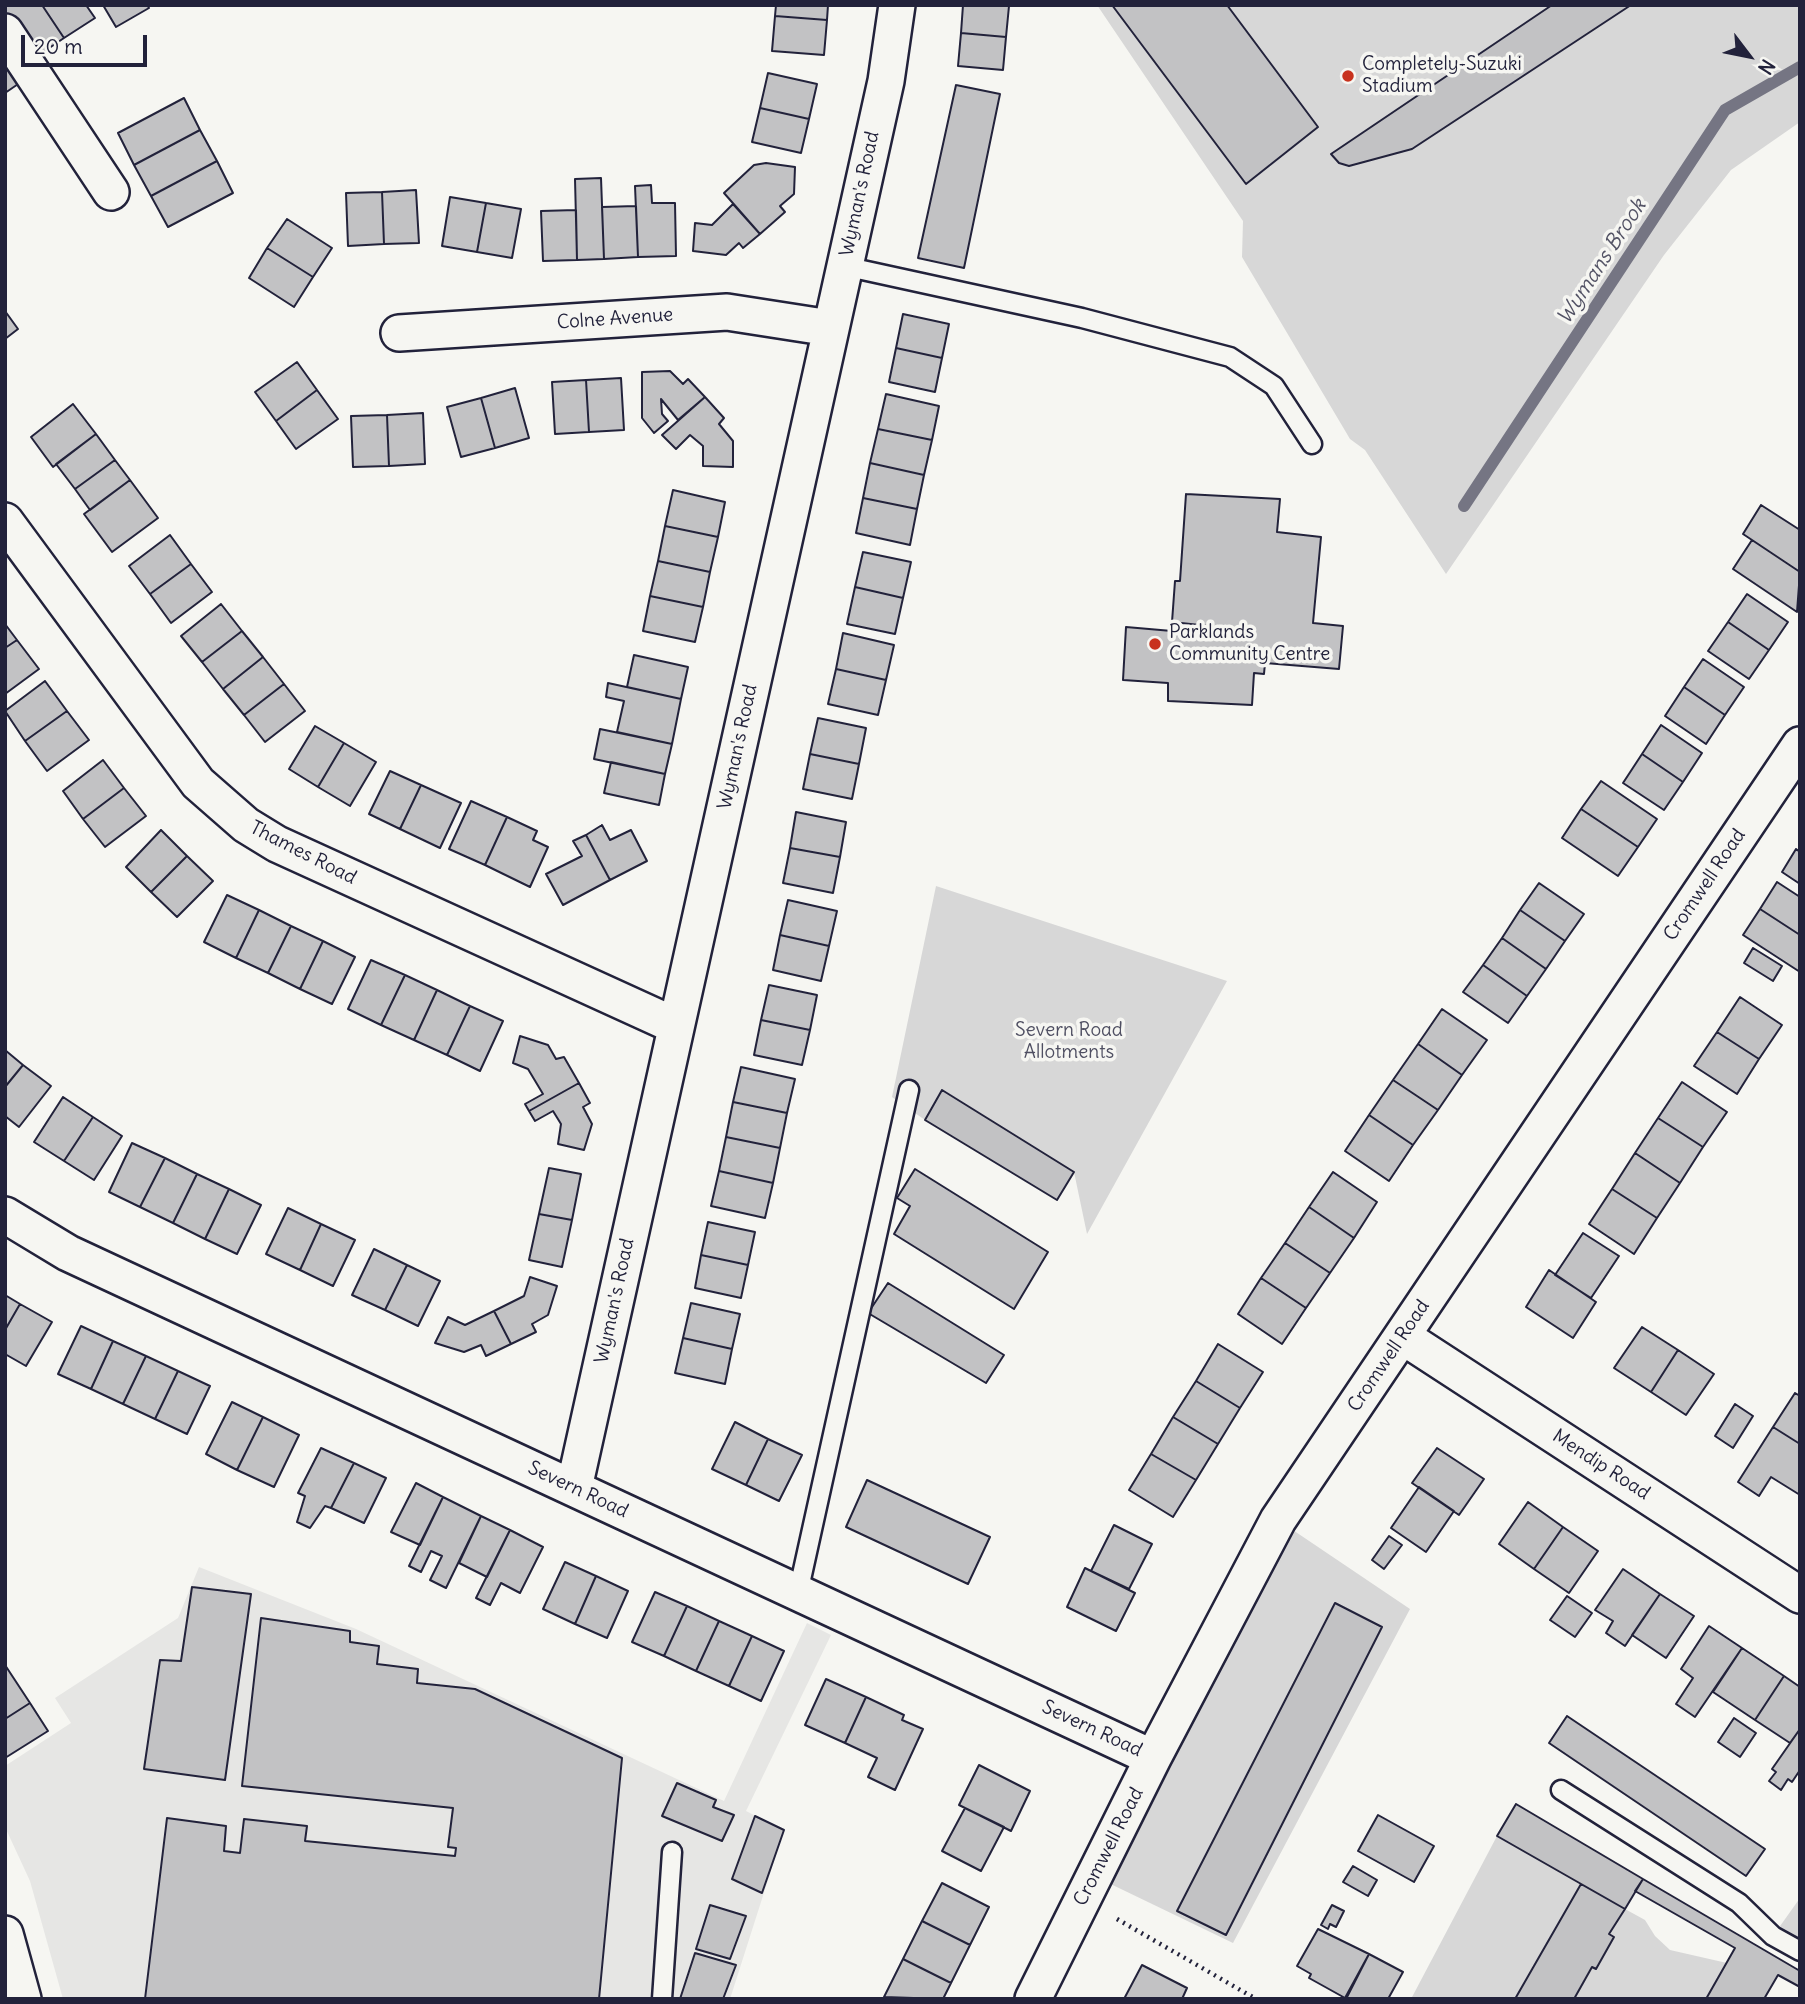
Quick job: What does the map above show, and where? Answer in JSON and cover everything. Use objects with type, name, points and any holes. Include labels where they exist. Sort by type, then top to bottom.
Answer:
[{"type":"street","name":"Wyman's Road","points":[[574,1488],[886,81],[897,5]]},
{"type":"street","points":[[5,32],[110,192]]},
{"type":"street","name":"Colne Avenue","points":[[399,333],[727,312],[830,328]]},
{"type":"street","name":"Thames Road","points":[[5,521],[198,783],[246,825],[288,849],[676,1026]]},
{"type":"street","name":"Cromwell Road","points":[[1033,1999],[1153,1758],[1278,1520],[1800,745]]},
{"type":"street","name":"Severn Road","points":[[5,1215],[68,1253],[1153,1758]]},
{"type":"street","name":"Mendip Road","points":[[1402,1336],[1800,1595]]},
{"type":"street","points":[[5,1934],[23,1999]]},
{"type":"lane","points":[[844,267],[1082,318],[1230,357],[1274,386],[1312,444]]},
{"type":"lane","points":[[798,1593],[909,1090]]},
{"type":"lane","points":[[1561,1790],[1739,1903],[1773,1936],[1800,1951]]},
{"type":"lane","points":[[662,1999],[672,1852]]},
{"type":"path","points":[[1083,1899],[1256,1999]]},
{"type":"shaded area","points":[[199,1567],[356,1629],[724,1801],[807,1623],[831,1635],[746,1811],[784,1830],[730,1999],[63,1999],[30,1881],[5,1827],[5,1766],[71,1723],[55,1698],[178,1618]]},
{"type":"green space","points":[[1097,5],[1800,5],[1800,122],[1731,170],[1664,255],[1446,574],[1365,450],[1350,439],[1242,257],[1243,221]]},
{"type":"green space","name":"Severn Road Allotments","points":[[936,886],[1227,981],[1087,1234],[1074,1172],[943,1090],[925,1120],[892,1097]]},
{"type":"green space","points":[[1278,1520],[1410,1609],[1233,1943],[1094,1876]]},
{"type":"green space","points":[[1497,1836],[1581,1884],[1515,1999],[1411,1999]]},
{"type":"green space","points":[[1800,1898],[1800,1951],[1773,1936]]},
{"type":"green space","points":[[1625,1909],[1645,1920],[1655,1936],[1670,1950],[1727,1963],[1706,1999],[1574,1999],[1592,1967],[1596,1969],[1609,1934]]},
{"type":"building","points":[[5,5],[42,5],[64,38],[33,59],[5,18]]},
{"type":"building","points":[[42,5],[86,5],[95,18],[64,38]]},
{"type":"building","points":[[103,5],[147,5],[149,8],[116,27]]},
{"type":"building","points":[[776,5],[828,5],[827,20],[775,16]]},
{"type":"building","points":[[963,5],[1009,6],[1006,37],[961,33]]},
{"type":"building","points":[[1112,5],[1227,5],[1318,127],[1246,184]]},
{"type":"building","points":[[1552,5],[1631,5],[1412,149],[1349,166],[1339,163],[1331,154]]},
{"type":"building","points":[[775,16],[827,20],[824,55],[772,51]]},
{"type":"building","points":[[961,33],[1006,37],[1003,70],[958,66]]},
{"type":"building","points":[[5,51],[24,80],[5,93]]},
{"type":"building","points":[[768,73],[817,84],[809,119],[760,108]]},
{"type":"building","points":[[956,85],[1000,94],[964,268],[918,258]]},
{"type":"building","points":[[184,98],[200,130],[134,165],[118,133]]},
{"type":"building","points":[[760,108],[809,119],[801,153],[752,142]]},
{"type":"building","points":[[200,130],[217,161],[151,196],[134,165]]},
{"type":"building","points":[[217,161],[233,193],[168,227],[151,196]]},
{"type":"building","points":[[766,163],[795,167],[794,194],[780,206],[785,212],[760,234],[724,193],[754,165]]},
{"type":"building","points":[[601,178],[604,259],[577,260],[575,179]]},
{"type":"building","points":[[651,185],[652,203],[675,203],[676,256],[638,257],[635,186]]},
{"type":"building","points":[[416,190],[419,243],[384,244],[382,192]]},
{"type":"building","points":[[382,192],[384,244],[348,246],[346,193]]},
{"type":"building","points":[[450,197],[486,203],[477,252],[442,246]]},
{"type":"building","points":[[486,203],[521,209],[512,258],[477,252]]},
{"type":"building","points":[[733,204],[760,234],[743,248],[739,243],[726,255],[693,251],[695,223],[712,225]]},
{"type":"building","points":[[636,206],[638,257],[604,259],[602,207]]},
{"type":"building","points":[[576,210],[577,260],[543,261],[541,211]]},
{"type":"building","points":[[287,219],[332,248],[313,277],[267,248]]},
{"type":"building","points":[[267,248],[313,277],[294,307],[249,278]]},
{"type":"building","points":[[5,311],[18,329],[5,339]]},
{"type":"building","points":[[903,314],[949,324],[942,358],[896,348]]},
{"type":"building","points":[[896,348],[942,358],[935,392],[889,382]]},
{"type":"building","points":[[297,362],[317,390],[276,421],[255,392]]},
{"type":"building","points":[[670,371],[683,384],[688,379],[705,397],[678,420],[661,399],[662,414],[668,421],[654,433],[642,418],[642,372]]},
{"type":"building","points":[[621,378],[624,430],[589,432],[586,380]]},
{"type":"building","points":[[586,380],[589,432],[555,434],[552,382]]},
{"type":"building","points":[[515,388],[529,438],[495,448],[481,398]]},
{"type":"building","points":[[317,390],[338,419],[296,449],[276,421]]},
{"type":"building","points":[[886,394],[939,406],[932,440],[878,429]]},
{"type":"building","points":[[705,397],[724,418],[719,424],[733,441],[733,467],[703,466],[703,446],[690,435],[676,449],[662,435]]},
{"type":"building","points":[[481,398],[495,448],[461,457],[447,407]]},
{"type":"building","points":[[73,404],[96,434],[53,467],[31,437]]},
{"type":"building","points":[[423,413],[425,464],[389,466],[387,415]]},
{"type":"building","points":[[387,415],[389,466],[353,467],[351,416]]},
{"type":"building","points":[[878,429],[932,440],[924,475],[870,463]]},
{"type":"building","points":[[96,434],[115,460],[75,489],[56,464]]},
{"type":"building","points":[[115,460],[130,480],[90,510],[75,489]]},
{"type":"building","points":[[870,463],[924,475],[917,509],[863,498]]},
{"type":"building","points":[[130,480],[158,518],[112,552],[84,514]]},
{"type":"building","points":[[673,490],[725,502],[718,537],[665,526]]},
{"type":"building","points":[[1186,494],[1280,499],[1277,532],[1321,537],[1313,623],[1343,626],[1339,669],[1265,663],[1264,674],[1254,673],[1252,705],[1168,701],[1168,683],[1123,680],[1126,627],[1218,635],[1218,627],[1172,622],[1175,581],[1180,581]]},
{"type":"building","points":[[863,498],[917,509],[910,545],[856,533]]},
{"type":"building","points":[[1761,505],[1800,530],[1800,572],[1743,534]]},
{"type":"building","points":[[665,526],[718,537],[710,572],[658,561]]},
{"type":"building","points":[[170,535],[191,564],[150,594],[129,566]]},
{"type":"building","points":[[1752,540],[1800,572],[1797,612],[1733,569]]},
{"type":"building","points":[[863,552],[911,562],[903,598],[855,587]]},
{"type":"building","points":[[658,561],[710,572],[703,607],[650,596]]},
{"type":"building","points":[[191,564],[212,592],[171,623],[150,594]]},
{"type":"building","points":[[855,587],[903,598],[895,634],[847,624]]},
{"type":"building","points":[[1747,594],[1788,622],[1769,650],[1728,622]]},
{"type":"building","points":[[650,596],[703,607],[695,642],[643,631]]},
{"type":"building","points":[[221,604],[242,631],[202,662],[181,636]]},
{"type":"building","points":[[1728,622],[1769,650],[1749,679],[1708,651]]},
{"type":"building","points":[[5,624],[17,640],[5,648]]},
{"type":"building","points":[[242,631],[263,657],[223,689],[202,662]]},
{"type":"building","points":[[843,633],[894,645],[886,680],[836,669]]},
{"type":"building","points":[[17,640],[39,669],[5,694],[5,648]]},
{"type":"building","points":[[634,655],[688,667],[681,699],[627,687]]},
{"type":"building","points":[[263,657],[284,684],[244,715],[223,689]]},
{"type":"building","points":[[1703,659],[1744,687],[1725,715],[1684,687]]},
{"type":"building","points":[[836,669],[886,680],[878,715],[828,704]]},
{"type":"building","points":[[45,681],[67,711],[25,741],[5,711]]},
{"type":"building","points":[[608,683],[681,699],[672,744],[617,732],[624,701],[606,697]]},
{"type":"building","points":[[284,684],[305,711],[265,742],[244,715]]},
{"type":"building","points":[[1684,687],[1725,715],[1706,744],[1665,716]]},
{"type":"building","points":[[67,711],[89,740],[47,771],[25,741]]},
{"type":"building","points":[[818,718],[866,728],[859,764],[810,754]]},
{"type":"building","points":[[1661,725],[1702,753],[1683,782],[1642,754]]},
{"type":"building","points":[[315,726],[344,743],[318,787],[289,769]]},
{"type":"building","points":[[600,729],[672,744],[665,774],[594,759]]},
{"type":"building","points":[[344,743],[376,762],[350,806],[318,787]]},
{"type":"building","points":[[810,754],[859,764],[852,799],[803,789]]},
{"type":"building","points":[[1642,754],[1683,782],[1664,810],[1623,783]]},
{"type":"building","points":[[103,760],[124,788],[83,819],[63,791]]},
{"type":"building","points":[[611,762],[665,774],[659,805],[604,793]]},
{"type":"building","points":[[390,771],[421,785],[400,829],[369,814]]},
{"type":"building","points":[[1601,781],[1657,819],[1638,847],[1581,809]]},
{"type":"building","points":[[421,785],[461,803],[440,848],[400,829]]},
{"type":"building","points":[[124,788],[146,816],[105,847],[83,819]]},
{"type":"building","points":[[471,801],[507,817],[485,865],[449,849]]},
{"type":"building","points":[[1581,809],[1638,847],[1618,876],[1562,838]]},
{"type":"building","points":[[796,812],[846,822],[840,857],[790,848]]},
{"type":"building","points":[[507,817],[537,831],[533,840],[548,847],[530,887],[485,865]]},
{"type":"building","points":[[602,825],[610,840],[631,830],[647,861],[610,880],[586,835]]},
{"type":"building","points":[[161,830],[187,856],[151,892],[126,867]]},
{"type":"building","points":[[586,835],[610,880],[563,905],[546,874],[582,856],[573,841]]},
{"type":"building","points":[[790,848],[840,857],[833,893],[783,883]]},
{"type":"building","points":[[1796,849],[1800,852],[1800,884],[1782,872]]},
{"type":"building","points":[[187,856],[213,881],[177,917],[151,892]]},
{"type":"building","points":[[1777,882],[1800,897],[1800,935],[1760,909]]},
{"type":"building","points":[[1539,883],[1584,914],[1565,941],[1520,910]]},
{"type":"building","points":[[227,895],[259,910],[236,958],[204,942]]},
{"type":"building","points":[[788,900],[837,911],[829,946],[780,935]]},
{"type":"building","points":[[1760,909],[1800,935],[1800,972],[1743,935]]},
{"type":"building","points":[[259,910],[291,926],[268,973],[236,958]]},
{"type":"building","points":[[1520,910],[1565,941],[1546,969],[1502,938]]},
{"type":"building","points":[[291,926],[323,941],[300,989],[268,973]]},
{"type":"building","points":[[780,935],[829,946],[821,981],[773,970]]},
{"type":"building","points":[[1502,938],[1546,969],[1527,996],[1483,965]]},
{"type":"building","points":[[323,941],[355,957],[332,1004],[300,989]]},
{"type":"building","points":[[1753,948],[1782,966],[1773,981],[1744,963]]},
{"type":"building","points":[[371,960],[405,975],[381,1025],[348,1009]]},
{"type":"building","points":[[1483,965],[1527,996],[1508,1023],[1463,992]]},
{"type":"building","points":[[405,975],[437,990],[414,1040],[381,1025]]},
{"type":"building","points":[[769,985],[817,995],[810,1030],[761,1020]]},
{"type":"building","points":[[437,990],[470,1006],[447,1055],[414,1040]]},
{"type":"building","points":[[1740,997],[1782,1025],[1759,1059],[1717,1032]]},
{"type":"building","points":[[470,1006],[503,1021],[480,1071],[447,1055]]},
{"type":"building","points":[[1442,1009],[1487,1040],[1462,1075],[1418,1044]]},
{"type":"building","points":[[761,1020],[810,1030],[802,1065],[754,1055]]},
{"type":"building","points":[[1717,1032],[1759,1059],[1737,1094],[1694,1066]]},
{"type":"building","points":[[520,1036],[548,1045],[556,1059],[564,1057],[579,1083],[529,1111],[525,1104],[543,1094],[528,1069],[513,1063]]},
{"type":"building","points":[[1418,1044],[1462,1075],[1438,1110],[1393,1080]]},
{"type":"building","points":[[5,1050],[23,1065],[5,1087]]},
{"type":"building","points":[[23,1065],[51,1086],[19,1127],[5,1116],[5,1087]]},
{"type":"building","points":[[741,1067],[795,1079],[787,1113],[733,1102]]},
{"type":"building","points":[[1393,1080],[1438,1110],[1413,1145],[1369,1115]]},
{"type":"building","points":[[1682,1082],[1727,1112],[1703,1147],[1658,1118]]},
{"type":"building","points":[[579,1083],[590,1103],[583,1107],[592,1124],[584,1150],[558,1144],[561,1124],[553,1111],[535,1121],[529,1111]]},
{"type":"building","points":[[942,1090],[1074,1172],[1057,1200],[925,1120]]},
{"type":"building","points":[[63,1097],[93,1117],[64,1161],[34,1142]]},
{"type":"building","points":[[733,1102],[787,1113],[780,1148],[726,1137]]},
{"type":"building","points":[[1369,1115],[1413,1145],[1389,1181],[1345,1151]]},
{"type":"building","points":[[93,1117],[122,1136],[94,1180],[64,1161]]},
{"type":"building","points":[[1658,1118],[1703,1147],[1680,1183],[1635,1153]]},
{"type":"building","points":[[726,1137],[780,1148],[773,1183],[719,1171]]},
{"type":"building","points":[[132,1143],[165,1158],[140,1207],[109,1192]]},
{"type":"building","points":[[1635,1153],[1680,1183],[1657,1218],[1612,1189]]},
{"type":"building","points":[[165,1158],[197,1174],[173,1223],[140,1207]]},
{"type":"building","points":[[549,1168],[581,1174],[572,1220],[539,1214]]},
{"type":"building","points":[[915,1169],[1048,1252],[1014,1309],[894,1234],[910,1206],[897,1198]]},
{"type":"building","points":[[719,1171],[773,1183],[765,1218],[711,1206]]},
{"type":"building","points":[[1333,1172],[1377,1202],[1354,1238],[1309,1207]]},
{"type":"building","points":[[197,1174],[229,1189],[205,1239],[173,1223]]},
{"type":"building","points":[[229,1189],[261,1205],[237,1254],[205,1239]]},
{"type":"building","points":[[1612,1189],[1657,1218],[1634,1254],[1589,1224]]},
{"type":"building","points":[[1309,1207],[1354,1238],[1330,1273],[1285,1243]]},
{"type":"building","points":[[288,1208],[321,1224],[300,1270],[266,1254]]},
{"type":"building","points":[[539,1214],[572,1220],[562,1267],[529,1260]]},
{"type":"building","points":[[708,1222],[755,1232],[748,1265],[701,1255]]},
{"type":"building","points":[[321,1224],[355,1240],[333,1286],[300,1270]]},
{"type":"building","points":[[1583,1233],[1619,1256],[1591,1298],[1555,1275]]},
{"type":"building","points":[[1285,1243],[1330,1273],[1306,1308],[1261,1278]]},
{"type":"building","points":[[374,1249],[407,1265],[385,1310],[352,1295]]},
{"type":"building","points":[[701,1255],[748,1265],[741,1298],[695,1288]]},
{"type":"building","points":[[407,1265],[440,1281],[418,1326],[385,1310]]},
{"type":"building","points":[[1549,1270],[1596,1302],[1573,1338],[1526,1307]]},
{"type":"building","points":[[530,1277],[557,1286],[548,1315],[532,1324],[536,1332],[511,1344],[494,1311],[524,1296]]},
{"type":"building","points":[[1261,1278],[1306,1308],[1282,1344],[1238,1314]]},
{"type":"building","points":[[888,1283],[1004,1355],[986,1383],[868,1313]]},
{"type":"building","points":[[5,1295],[20,1304],[5,1330]]},
{"type":"building","points":[[691,1303],[740,1314],[732,1349],[683,1338]]},
{"type":"building","points":[[20,1304],[52,1322],[26,1366],[5,1354],[5,1330]]},
{"type":"building","points":[[494,1311],[511,1344],[486,1356],[481,1345],[464,1352],[435,1343],[448,1317],[465,1325]]},
{"type":"building","points":[[81,1326],[113,1341],[91,1389],[58,1374]]},
{"type":"building","points":[[1642,1327],[1678,1350],[1651,1392],[1614,1368]]},
{"type":"building","points":[[683,1338],[732,1349],[725,1384],[675,1373]]},
{"type":"building","points":[[113,1341],[146,1356],[123,1404],[91,1389]]},
{"type":"building","points":[[1218,1344],[1263,1372],[1240,1408],[1196,1381]]},
{"type":"building","points":[[1678,1350],[1714,1374],[1686,1415],[1651,1392]]},
{"type":"building","points":[[146,1356],[178,1371],[155,1419],[123,1404]]},
{"type":"building","points":[[178,1371],[210,1386],[187,1434],[155,1419]]},
{"type":"building","points":[[1196,1381],[1240,1408],[1218,1444],[1173,1417]]},
{"type":"building","points":[[1795,1393],[1800,1396],[1800,1444],[1773,1427]]},
{"type":"building","points":[[232,1402],[263,1417],[237,1470],[206,1454]]},
{"type":"building","points":[[1735,1404],[1753,1416],[1733,1448],[1715,1436]]},
{"type":"building","points":[[263,1417],[299,1435],[274,1487],[237,1470]]},
{"type":"building","points":[[1173,1417],[1218,1444],[1196,1480],[1151,1454]]},
{"type":"building","points":[[735,1422],[768,1439],[746,1485],[712,1469]]},
{"type":"building","points":[[1773,1427],[1800,1444],[1800,1495],[1771,1477],[1759,1496],[1738,1482]]},
{"type":"building","points":[[768,1439],[802,1455],[779,1501],[746,1485]]},
{"type":"building","points":[[321,1448],[354,1463],[331,1508],[325,1506],[310,1528],[297,1522],[305,1496],[298,1493]]},
{"type":"building","points":[[1437,1448],[1484,1479],[1459,1515],[1412,1483]]},
{"type":"building","points":[[1151,1454],[1196,1480],[1173,1517],[1129,1490]]},
{"type":"building","points":[[354,1463],[386,1478],[364,1523],[331,1508]]},
{"type":"building","points":[[867,1480],[990,1537],[968,1584],[846,1527]]},
{"type":"building","points":[[416,1483],[443,1497],[420,1545],[391,1532]]},
{"type":"building","points":[[1419,1487],[1454,1511],[1426,1552],[1391,1528]]},
{"type":"building","points":[[443,1497],[481,1516],[446,1588],[430,1580],[442,1556],[431,1551],[421,1572],[409,1566]]},
{"type":"building","points":[[1528,1502],[1563,1527],[1534,1569],[1499,1544]]},
{"type":"building","points":[[481,1516],[510,1530],[487,1577],[459,1563]]},
{"type":"building","points":[[1114,1525],[1152,1544],[1129,1589],[1091,1571]]},
{"type":"building","points":[[1563,1527],[1598,1551],[1569,1593],[1534,1569]]},
{"type":"building","points":[[510,1530],[543,1547],[520,1593],[501,1583],[490,1605],[476,1598]]},
{"type":"building","points":[[1389,1536],[1402,1545],[1384,1569],[1372,1560]]},
{"type":"building","points":[[565,1562],[596,1576],[575,1624],[543,1609]]},
{"type":"building","points":[[1085,1568],[1135,1593],[1116,1631],[1067,1607]]},
{"type":"building","points":[[1623,1569],[1660,1594],[1625,1646],[1606,1633],[1613,1621],[1595,1610]]},
{"type":"building","points":[[596,1576],[628,1591],[607,1638],[575,1624]]},
{"type":"building","points":[[192,1587],[251,1594],[225,1780],[144,1769],[160,1660],[181,1661]]},
{"type":"building","points":[[655,1592],[687,1606],[664,1656],[632,1642]]},
{"type":"building","points":[[1660,1594],[1694,1616],[1666,1658],[1632,1635]]},
{"type":"building","points":[[1567,1596],[1592,1613],[1575,1637],[1550,1620]]},
{"type":"building","points":[[1335,1603],[1382,1627],[1226,1935],[1177,1911]]},
{"type":"building","points":[[687,1606],[719,1621],[696,1671],[664,1656]]},
{"type":"building","points":[[261,1618],[350,1631],[350,1642],[379,1646],[377,1664],[418,1669],[417,1683],[475,1689],[622,1758],[599,1999],[145,1999],[167,1818],[226,1826],[224,1851],[240,1853],[244,1819],[307,1826],[305,1841],[455,1856],[456,1848],[448,1847],[453,1808],[242,1786]]},
{"type":"building","points":[[719,1621],[752,1636],[729,1686],[696,1671]]},
{"type":"building","points":[[1709,1626],[1742,1648],[1695,1717],[1676,1704],[1693,1678],[1681,1669]]},
{"type":"building","points":[[752,1636],[784,1651],[761,1701],[729,1686]]},
{"type":"building","points":[[1742,1648],[1784,1676],[1755,1720],[1713,1692]]},
{"type":"building","points":[[5,1665],[30,1703],[5,1719]]},
{"type":"building","points":[[1784,1676],[1800,1687],[1800,1729],[1790,1743],[1755,1720]]},
{"type":"building","points":[[826,1679],[866,1697],[845,1743],[805,1725]]},
{"type":"building","points":[[866,1697],[904,1715],[902,1720],[923,1729],[895,1790],[868,1777],[877,1758],[845,1743]]},
{"type":"building","points":[[30,1703],[48,1731],[5,1758],[5,1719]]},
{"type":"building","points":[[1567,1716],[1765,1849],[1746,1876],[1549,1743]]},
{"type":"building","points":[[1734,1718],[1756,1733],[1740,1757],[1718,1742]]},
{"type":"building","points":[[1800,1729],[1800,1770],[1792,1782],[1788,1779],[1781,1790],[1769,1781],[1776,1772],[1772,1769]]},
{"type":"building","points":[[979,1765],[1030,1791],[1011,1831],[959,1805]]},
{"type":"building","points":[[677,1783],[716,1800],[713,1807],[734,1815],[722,1841],[662,1816]]},
{"type":"building","points":[[1516,1804],[1643,1879],[1625,1909],[1497,1836]]},
{"type":"building","points":[[965,1808],[1004,1827],[981,1871],[942,1851]]},
{"type":"building","points":[[1378,1815],[1434,1846],[1414,1882],[1358,1851]]},
{"type":"building","points":[[755,1816],[784,1830],[762,1893],[732,1879]]},
{"type":"building","points":[[1353,1866],[1377,1880],[1368,1896],[1343,1882]]},
{"type":"building","points":[[1643,1879],[1800,1971],[1800,1987],[1778,1975],[1764,1999],[1706,1999],[1735,1948],[1635,1891]]},
{"type":"building","points":[[942,1883],[989,1907],[970,1945],[922,1921]]},
{"type":"building","points":[[1581,1884],[1625,1909],[1609,1934],[1614,1937],[1596,1969],[1592,1967],[1574,1999],[1515,1999]]},
{"type":"building","points":[[710,1905],[746,1916],[730,1959],[696,1949]]},
{"type":"building","points":[[1332,1905],[1344,1911],[1336,1927],[1330,1924],[1328,1929],[1321,1925]]},
{"type":"building","points":[[922,1921],[970,1945],[951,1983],[903,1959]]},
{"type":"building","points":[[1318,1929],[1369,1954],[1345,1998],[1309,1978],[1311,1974],[1297,1966]]},
{"type":"building","points":[[695,1953],[736,1965],[723,1999],[680,1999]]},
{"type":"building","points":[[1369,1954],[1403,1972],[1388,1999],[1346,1999]]},
{"type":"building","points":[[903,1959],[951,1983],[943,1999],[884,1997]]},
{"type":"building","points":[[1142,1965],[1187,1988],[1182,1999],[1124,1999]]},
{"type":"waterway","name":"Wymans Brook","points":[[1464,506],[1725,110],[1800,67]]},
{"type":"place","name":"Completely-Suzuki Stadium","points":[[1348,76]]},
{"type":"place","name":"Parklands Community Centre","points":[[1155,644]]}]
